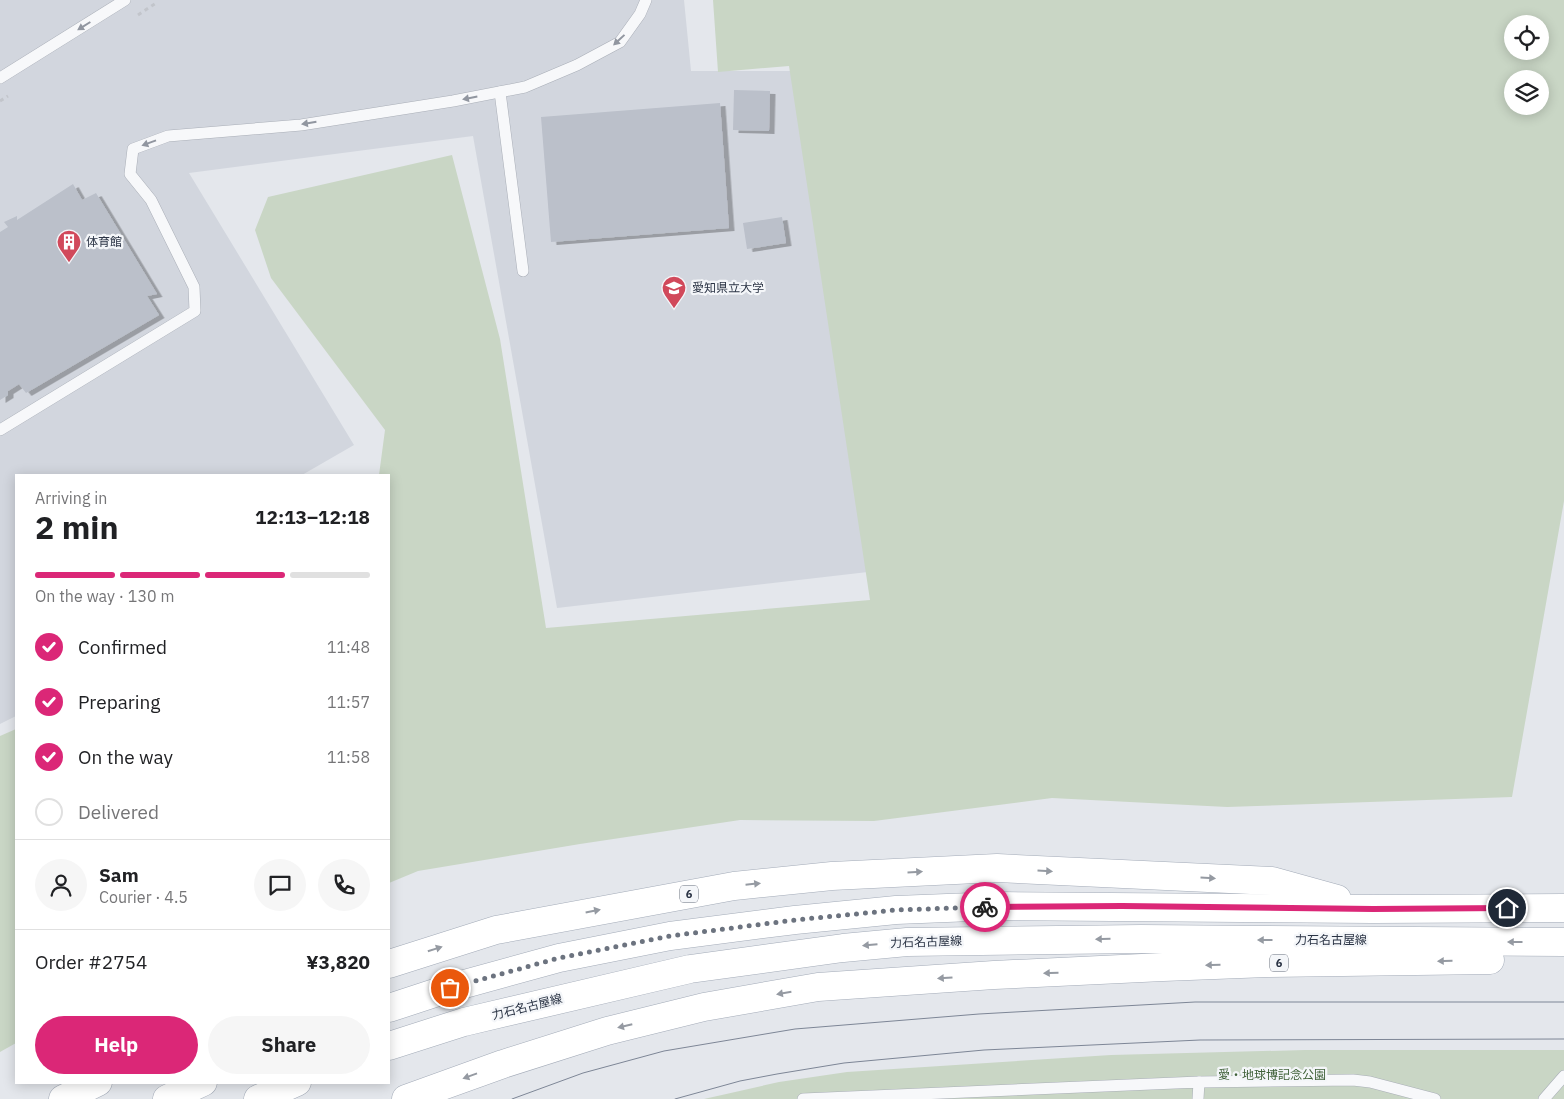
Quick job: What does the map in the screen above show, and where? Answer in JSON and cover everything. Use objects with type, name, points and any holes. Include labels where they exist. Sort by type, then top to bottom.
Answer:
[{"type":"main road","name":"6","points":[[390,964],[505,928],[734,886],[832,876],[997,868],[1272,881],[1373,909]]},
{"type":"main road","name":"6","points":[[390,1008],[450,988],[559,958],[670,936],[795,920],[896,910],[998,906],[1373,909],[1564,908]]},
{"type":"main road","name":"力石名古屋線","points":[[390,1046],[464,1022],[690,969],[871,945],[907,942],[994,940],[1141,939],[1564,942]]},
{"type":"main road","name":"6","points":[[406,1099],[503,1064],[607,1030],[704,1007],[818,987],[985,976],[1267,963],[1564,960]]},
{"type":"main road","points":[[64,1099],[94,1084]]},
{"type":"main road","points":[[168,1099],[198,1084]]},
{"type":"main road","points":[[258,1099],[293,1084]]},
{"type":"lane","points":[[0,78],[125,0]]},
{"type":"lane","points":[[0,430],[195,311],[194,286],[151,200],[130,174],[132,149],[168,136],[301,125],[453,101],[525,87],[620,42],[640,14],[646,0]]},
{"type":"lane","points":[[500,92],[523,271]]},
{"type":"lane","points":[[1544,1099],[1564,1076]]},
{"type":"lane","points":[[803,1099],[1198,1082],[1353,1080],[1370,1082],[1435,1099]]},
{"type":"lane","points":[[1198,1082],[1198,1099]]},
{"type":"shaded area","name":"愛知県立大学","points":[[0,0],[684,0],[691,71],[808,71],[885,570],[557,608],[473,136],[189,173],[354,445],[304,474],[15,474],[15,716],[0,724]]},
{"type":"green space","points":[[713,0],[1564,0],[1564,501],[1512,797],[1227,807],[1052,798],[874,821],[740,820],[418,871],[390,883],[390,474],[379,474],[385,430],[271,278],[255,230],[268,197],[452,155],[500,339],[546,628],[870,600],[789,66],[718,72]]},
{"type":"green space","points":[[15,729],[15,1044],[0,1052],[0,736]]},
{"type":"green space","name":"愛・地球博記念公園","points":[[1305,1050],[1564,1050],[1564,1099],[704,1099],[779,1082],[847,1072],[1111,1055]]},
{"type":"building","points":[[734,90],[770,91],[769,131],[733,130]]},
{"type":"building","points":[[720,103],[729,228],[551,242],[541,117]]},
{"type":"building","name":"体育館","points":[[73,184],[82,200],[96,193],[157,294],[147,296],[159,315],[26,393],[19,384],[8,391],[8,395],[0,400],[0,232],[8,227],[4,222],[17,216],[17,220]]},
{"type":"building","points":[[782,217],[786,243],[747,249],[743,223]]},
{"type":"tram line","points":[[512,1099],[583,1073],[664,1051],[795,1029],[979,1014],[1195,1002],[1564,1002]]},
{"type":"tram line","points":[[675,1099],[740,1081],[844,1063],[984,1050],[1200,1040],[1564,1039]]},
{"type":"way so far","points":[[450,988],[559,958],[670,936],[795,920],[896,910],[985,907]]},
{"type":"place","name":"体育館","points":[[69,263]]},
{"type":"place","name":"愛知県立大学","points":[[674,309]]},
{"type":"route","points":[[985,907],[1507,908]]}]
